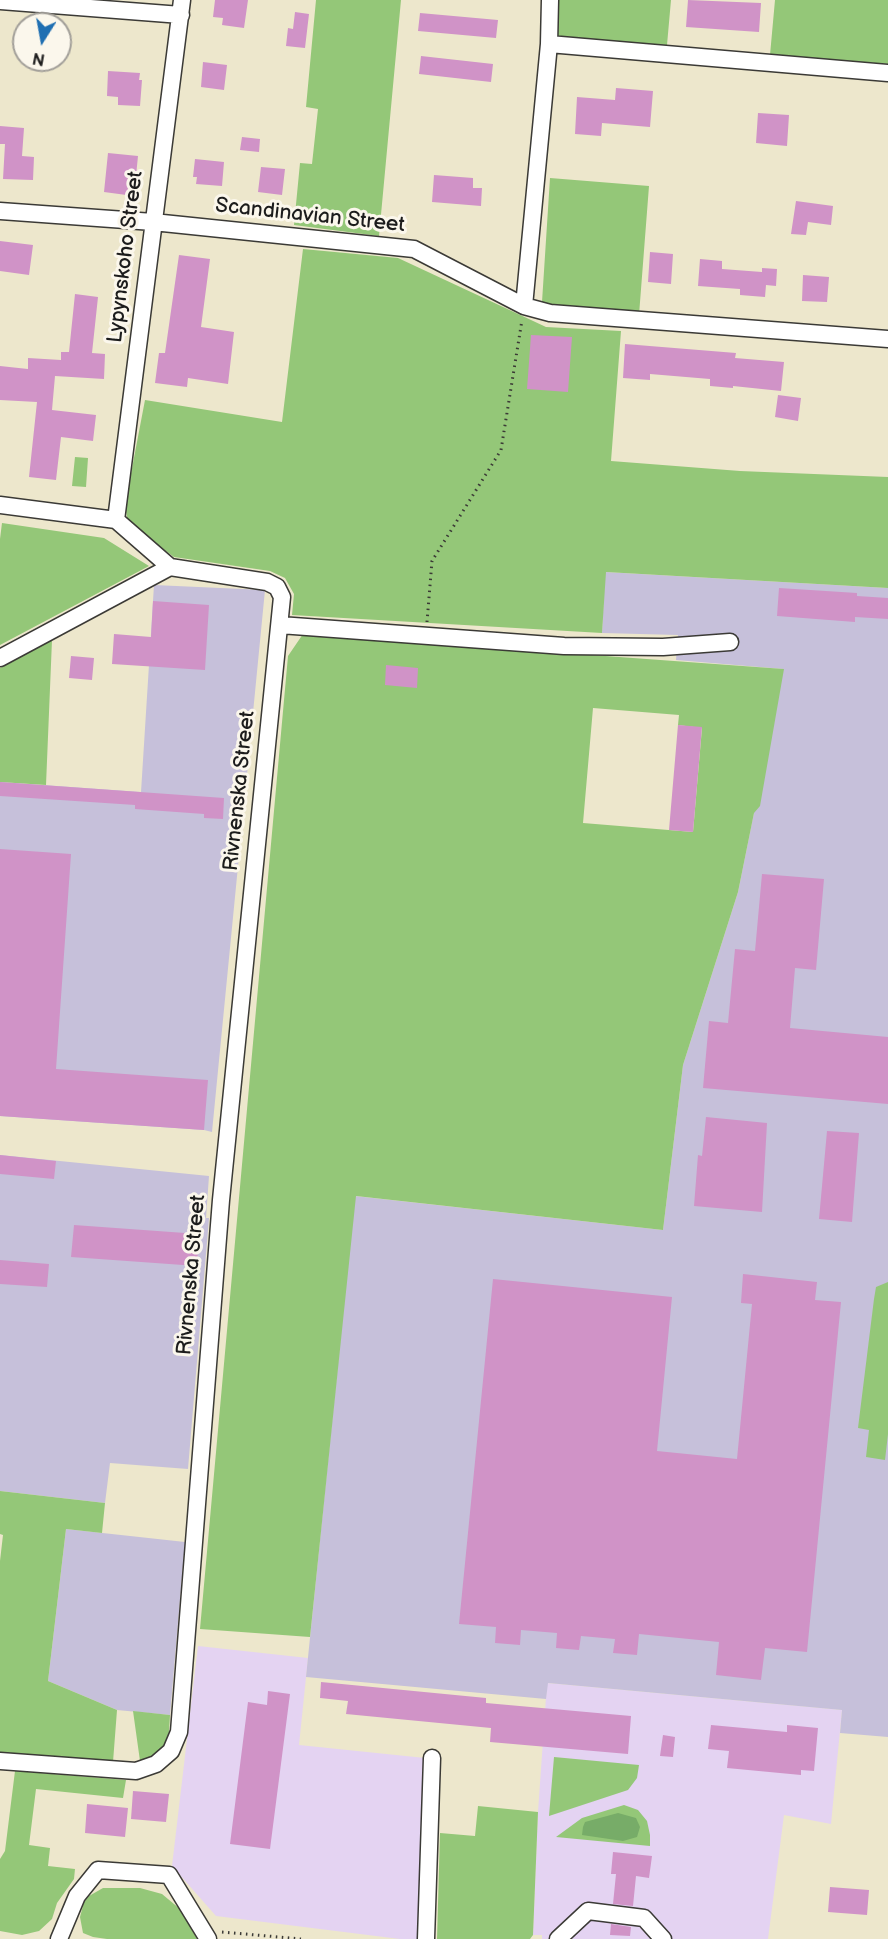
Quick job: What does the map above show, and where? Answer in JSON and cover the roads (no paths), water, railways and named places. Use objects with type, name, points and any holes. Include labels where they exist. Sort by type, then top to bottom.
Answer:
[{"type":"street","points":[[524,306],[549,44],[550,0]]},
{"type":"street","points":[[0,2],[181,8]]},
{"type":"street","name":"Lypynskoho Street","points":[[117,520],[181,8]]},
{"type":"street","points":[[549,44],[888,73]]},
{"type":"street","name":"Scandinavian Street","points":[[0,211],[153,222],[414,249],[524,306],[550,313],[888,339]]},
{"type":"street","points":[[0,505],[117,520],[170,567],[0,658]]},
{"type":"street","name":"Rivnenska Street","points":[[0,1761],[136,1771],[156,1764],[171,1751],[179,1732],[221,1200],[282,597],[277,587],[267,582],[170,567]]},
{"type":"street","points":[[280,625],[564,646],[663,648],[730,642]]},
{"type":"street","points":[[426,1939],[432,1758]]},
{"type":"street","points":[[59,1939],[77,1896],[98,1870],[169,1875],[205,1934]]},
{"type":"street","points":[[558,1939],[588,1911],[644,1918],[663,1939]]}]
